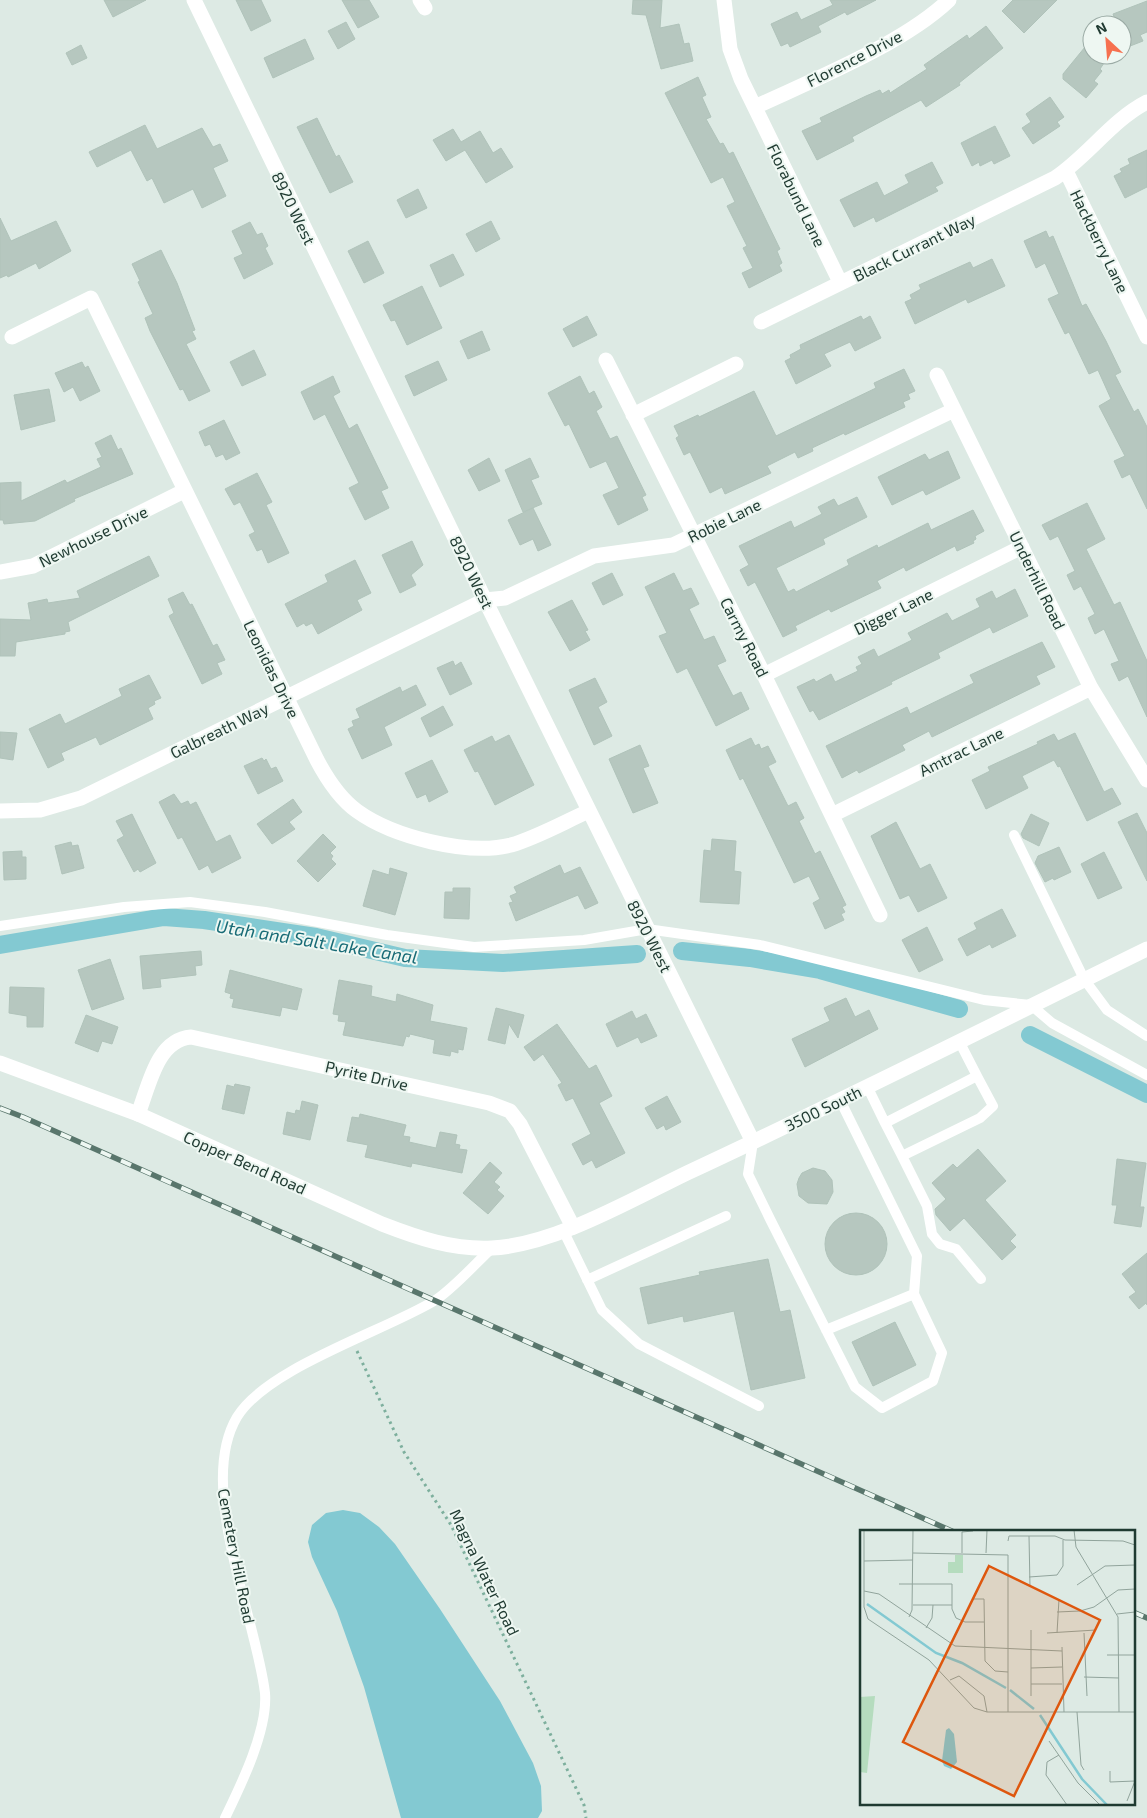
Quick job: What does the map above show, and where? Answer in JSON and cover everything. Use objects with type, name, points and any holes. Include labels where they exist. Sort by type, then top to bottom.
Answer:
[{"type":"street","name":"8920 West","points":[[194,0],[485,600],[753,1142]]},
{"type":"street","name":"Florabund Lane","points":[[724,0],[730,49],[741,79],[840,282]]},
{"type":"street","name":"Florence Drive","points":[[754,107],[868,53],[908,30],[950,0]]},
{"type":"street","name":"Black Currant Way","points":[[761,322],[1043,185],[1066,171],[1122,118],[1147,102]]},
{"type":"street","name":"Hackberry Lane","points":[[1066,171],[1147,337]]},
{"type":"street","name":"Leonidas Drive","points":[[12,337],[91,298],[326,778],[339,794],[357,810],[378,824],[440,843],[470,848],[494,848],[530,838],[589,811]]},
{"type":"street","name":"Carmy Road","points":[[606,360],[764,675],[880,915]]},
{"type":"street","points":[[633,415],[736,364]]},
{"type":"street","name":"Underhill Road","points":[[937,375],[1091,688],[1147,780]]},
{"type":"street","name":"Robie Lane","points":[[485,600],[505,598],[594,556],[673,545],[954,410]]},
{"type":"street","name":"Newhouse Drive","points":[[0,572],[33,566],[184,491]]},
{"type":"street","name":"Digger Lane","points":[[764,675],[1022,547]]},
{"type":"street","name":"Galbreath Way","points":[[0,811],[40,810],[82,798],[485,600]]},
{"type":"street","name":"Amtrac Lane","points":[[832,815],[1091,688]]},
{"type":"street","name":"3500 South","points":[[492,1248],[522,1244],[568,1229],[840,1100],[1147,949]]},
{"type":"street","name":"Pyrite Drive","points":[[138,1114],[162,1054],[177,1040],[191,1037],[489,1103],[510,1111],[520,1124],[568,1229]]},
{"type":"street","name":"Copper Bend Road","points":[[0,1063],[138,1114],[382,1224],[418,1238],[452,1246],[492,1248]]},
{"type":"lane","points":[[1014,835],[1084,979],[1107,1010],[1147,1036]]},
{"type":"lane","points":[[0,926],[124,907],[190,902],[265,912],[387,935],[474,947],[584,940],[647,929],[760,945],[984,1000],[1029,1007],[1052,1023],[1147,1075]]},
{"type":"lane","points":[[902,1156],[980,1118],[993,1106],[959,1041]]},
{"type":"lane","points":[[885,1123],[977,1076]]},
{"type":"lane","points":[[867,1086],[927,1206],[932,1234],[940,1244],[956,1249],[981,1278]]},
{"type":"lane","points":[[753,1142],[748,1174],[855,1387],[882,1408],[933,1381],[942,1353],[914,1294],[917,1256],[840,1100]]},
{"type":"lane","points":[[587,1280],[726,1216]]},
{"type":"lane","points":[[568,1229],[587,1280],[602,1310],[639,1344],[759,1406]]},
{"type":"lane","name":"Cemetery Hill Road","points":[[225,1818],[241,1785],[260,1735],[265,1695],[222,1497],[223,1454],[237,1417],[259,1393],[292,1371],[435,1300],[492,1248]]},
{"type":"lane","points":[[826,1330],[914,1294]]},
{"type":"path","name":"Magna Water Road","points":[[353,1341],[404,1452],[451,1525],[584,1806],[586,1818]]},
{"type":"water","points":[[343,1510],[360,1513],[379,1527],[395,1544],[500,1701],[533,1763],[541,1786],[542,1811],[538,1818],[401,1818],[364,1687],[337,1611],[312,1557],[308,1542],[312,1525],[326,1513]]},
{"type":"building","points":[[104,0],[146,0],[113,17]]},
{"type":"building","points":[[236,0],[261,0],[271,21],[251,31]]},
{"type":"building","points":[[342,0],[369,0],[379,17],[358,28]]},
{"type":"building","points":[[633,0],[662,0],[660,28],[679,24],[684,44],[689,43],[693,61],[661,69],[646,15],[632,14]]},
{"type":"building","points":[[830,0],[876,0],[847,15],[845,12],[818,26],[821,32],[790,47],[788,43],[781,46],[771,24],[797,12],[801,20],[833,5]]},
{"type":"building","points":[[1013,0],[1057,0],[1024,33],[1002,11]]},
{"type":"building","points":[[1147,1],[1147,32],[1140,35],[1143,41],[1132,45],[1132,15],[1113,14]]},
{"type":"building","points":[[346,22],[355,39],[338,49],[328,31]]},
{"type":"building","points":[[986,26],[1003,48],[959,83],[960,85],[926,107],[921,100],[852,137],[854,141],[817,160],[802,131],[822,122],[820,118],[866,96],[880,90],[882,94],[889,90],[890,93],[927,69],[924,65],[967,35],[969,39]]},
{"type":"building","points":[[305,39],[314,59],[273,78],[264,58]]},
{"type":"building","points":[[81,45],[87,58],[72,65],[66,53]]},
{"type":"building","points":[[1082,51],[1082,65],[1103,65],[1100,69],[1102,71],[1094,81],[1098,84],[1086,98],[1063,79],[1063,74]]},
{"type":"building","points":[[698,77],[706,95],[702,97],[711,117],[706,119],[720,144],[723,143],[729,154],[733,152],[780,249],[777,251],[782,263],[779,265],[782,271],[749,288],[742,273],[753,268],[743,248],[747,246],[727,206],[735,202],[723,177],[711,183],[665,93]]},
{"type":"building","points":[[1050,97],[1064,117],[1057,122],[1060,126],[1033,144],[1022,128],[1031,122],[1026,114]]},
{"type":"building","points":[[317,118],[336,157],[339,155],[353,182],[330,193],[297,127]]},
{"type":"building","points":[[145,125],[157,149],[202,128],[213,147],[220,144],[228,161],[213,168],[226,196],[202,208],[193,189],[164,203],[152,178],[147,181],[131,150],[97,167],[89,152]]},
{"type":"building","points":[[995,126],[1010,156],[994,164],[992,160],[980,166],[979,162],[972,166],[961,143]]},
{"type":"building","points":[[453,129],[461,142],[480,131],[493,153],[501,148],[513,167],[486,183],[465,150],[446,161],[433,140]]},
{"type":"building","points":[[1147,150],[1147,187],[1125,198],[1114,176],[1122,172],[1120,169],[1130,164],[1128,159]]},
{"type":"building","points":[[932,162],[943,183],[935,187],[938,191],[876,222],[874,217],[854,227],[840,200],[877,182],[884,196],[909,183],[905,175]]},
{"type":"building","points":[[418,189],[427,208],[406,218],[397,200]]},
{"type":"building","points":[[0,218],[11,241],[56,221],[71,251],[39,269],[36,263],[8,277],[7,275],[0,278]]},
{"type":"building","points":[[491,221],[500,239],[476,252],[466,234]]},
{"type":"building","points":[[250,222],[257,235],[262,233],[268,246],[265,248],[273,264],[244,279],[234,258],[243,254],[232,231]]},
{"type":"building","points":[[1046,231],[1049,238],[1053,236],[1082,306],[1086,304],[1106,341],[1121,372],[1115,375],[1134,412],[1138,409],[1147,427],[1147,509],[1130,474],[1122,478],[1114,461],[1125,456],[1099,406],[1111,399],[1098,370],[1089,374],[1069,332],[1065,334],[1048,299],[1059,294],[1045,263],[1036,268],[1024,241]]},
{"type":"building","points":[[368,241],[384,273],[364,283],[348,251]]},
{"type":"building","points":[[161,250],[177,283],[195,330],[192,331],[196,339],[186,344],[210,391],[189,401],[183,389],[180,390],[150,331],[145,318],[153,314],[132,264]]},
{"type":"building","points":[[453,254],[464,275],[440,287],[430,265]]},
{"type":"building","points":[[992,259],[1005,286],[968,303],[966,299],[915,324],[905,302],[912,299],[910,295],[921,289],[919,285],[970,262],[973,268]]},
{"type":"building","points":[[422,286],[442,328],[407,345],[395,320],[391,321],[383,305]]},
{"type":"building","points":[[587,316],[597,335],[573,347],[563,329]]},
{"type":"building","points":[[861,316],[863,320],[870,316],[881,338],[855,351],[850,342],[824,354],[831,366],[796,384],[785,361],[791,358],[790,355],[801,349],[800,345]]},
{"type":"building","points":[[482,331],[490,350],[468,359],[460,341]]},
{"type":"building","points":[[254,350],[266,375],[242,386],[230,362]]},
{"type":"building","points":[[438,361],[447,380],[414,396],[405,376]]},
{"type":"building","points":[[82,362],[85,368],[88,366],[100,391],[80,401],[73,387],[64,392],[55,373]]},
{"type":"building","points":[[904,369],[915,391],[908,394],[910,399],[903,402],[905,407],[812,448],[813,451],[798,458],[795,452],[767,466],[771,473],[725,494],[722,487],[710,493],[690,452],[684,455],[676,438],[679,436],[674,426],[698,415],[699,417],[754,391],[776,436],[876,388],[874,383]]},
{"type":"building","points":[[333,376],[340,392],[333,396],[349,429],[357,424],[388,488],[381,491],[389,508],[365,520],[349,488],[359,483],[325,414],[314,420],[301,392]]},
{"type":"building","points":[[580,376],[589,394],[594,391],[602,407],[596,411],[610,439],[617,436],[646,495],[642,497],[648,510],[618,525],[603,495],[619,488],[606,461],[590,468],[569,424],[565,426],[548,393]]},
{"type":"building","points":[[49,389],[55,421],[21,430],[14,395]]},
{"type":"building","points":[[224,420],[240,453],[226,460],[223,454],[216,457],[210,444],[205,446],[199,432]]},
{"type":"building","points":[[111,435],[118,450],[121,448],[133,474],[74,499],[75,501],[35,521],[4,524],[3,520],[0,520],[0,483],[21,482],[21,501],[65,480],[67,483],[101,467],[97,459],[102,457],[95,443]]},
{"type":"building","points":[[948,451],[960,478],[926,495],[923,490],[892,505],[878,477],[925,454],[929,460]]},
{"type":"building","points":[[489,458],[500,481],[479,491],[468,470]]},
{"type":"building","points":[[530,458],[539,477],[531,480],[542,504],[523,512],[505,470]]},
{"type":"building","points":[[257,473],[272,502],[266,505],[289,553],[268,563],[262,549],[257,551],[249,535],[255,532],[240,502],[234,505],[225,489]]},
{"type":"building","points":[[857,497],[867,517],[823,539],[825,544],[776,568],[788,592],[794,589],[796,592],[849,565],[847,560],[877,545],[878,548],[928,523],[931,530],[973,510],[984,531],[975,536],[974,543],[957,551],[955,546],[906,571],[904,567],[877,581],[881,588],[831,612],[829,609],[795,626],[797,630],[783,637],[755,582],[748,586],[740,570],[749,565],[739,546],[791,521],[794,528],[822,514],[818,507],[834,499],[838,506]]},
{"type":"building","points":[[1087,503],[1105,539],[1086,549],[1114,605],[1120,602],[1147,661],[1147,717],[1128,676],[1119,681],[1111,664],[1119,661],[1104,629],[1095,634],[1088,618],[1095,614],[1081,586],[1074,590],[1067,575],[1075,571],[1058,536],[1050,540],[1042,525]]},
{"type":"building","points":[[533,508],[551,545],[538,551],[533,539],[520,545],[508,520]]},
{"type":"building","points":[[412,541],[423,565],[411,575],[416,585],[400,593],[382,555]]},
{"type":"building","points":[[149,556],[159,576],[68,622],[70,631],[65,632],[65,634],[16,642],[15,656],[0,656],[0,619],[31,620],[28,603],[47,599],[48,603],[80,598],[77,591]]},
{"type":"building","points":[[355,560],[371,593],[357,600],[362,610],[318,634],[312,623],[306,626],[304,623],[297,627],[285,604],[328,582],[325,575]]},
{"type":"building","points":[[612,573],[623,595],[603,605],[592,583]]},
{"type":"building","points":[[674,573],[683,591],[691,588],[699,604],[689,609],[704,640],[714,636],[726,661],[717,665],[733,696],[741,692],[749,709],[716,726],[687,668],[677,673],[659,636],[667,633],[645,587]]},
{"type":"building","points":[[1015,589],[1028,616],[993,633],[990,627],[938,653],[940,658],[819,720],[813,710],[810,712],[797,687],[814,679],[816,682],[831,674],[835,682],[858,671],[856,667],[862,664],[858,657],[874,649],[878,657],[912,640],[908,633],[947,613],[952,621],[980,607],[976,599],[992,591],[996,599]]},
{"type":"building","points":[[183,592],[190,605],[192,604],[213,646],[217,644],[225,660],[217,663],[222,674],[202,684],[169,616],[174,613],[168,599]]},
{"type":"building","points":[[572,600],[588,630],[585,631],[590,640],[570,651],[548,612]]},
{"type":"building","points":[[1042,642],[1055,667],[1036,676],[1040,684],[932,737],[929,731],[902,745],[905,750],[859,773],[857,770],[842,778],[826,746],[907,707],[910,714],[974,683],[970,675]]},
{"type":"building","points":[[453,661],[455,666],[461,662],[472,684],[450,695],[437,668]]},
{"type":"building","points":[[149,675],[161,698],[154,701],[155,704],[148,708],[153,719],[100,745],[96,737],[61,753],[64,760],[48,768],[29,729],[60,714],[65,724],[122,696],[119,689]]},
{"type":"building","points":[[595,678],[607,702],[598,707],[612,736],[594,745],[569,690]]},
{"type":"building","points":[[416,685],[426,705],[384,727],[392,745],[362,759],[348,729],[354,726],[352,721],[360,718],[356,709],[400,687],[402,692]]},
{"type":"building","points":[[443,706],[453,725],[430,737],[421,718]]},
{"type":"building","points":[[0,732],[17,733],[13,760],[0,758]]},
{"type":"building","points":[[1075,733],[1104,792],[1112,788],[1121,804],[1087,821],[1060,766],[1058,767],[1054,760],[1022,776],[1028,788],[986,809],[972,780],[990,771],[988,767],[1038,744],[1037,742],[1054,734],[1058,741]]},
{"type":"building","points":[[509,735],[534,785],[495,805],[478,771],[475,772],[464,750],[492,736],[495,742]]},
{"type":"building","points":[[751,738],[755,746],[759,744],[761,749],[768,746],[776,762],[768,766],[788,806],[796,802],[804,818],[799,821],[815,854],[820,851],[846,905],[842,907],[845,912],[841,914],[844,920],[825,929],[813,903],[820,899],[809,876],[794,883],[743,778],[740,780],[726,750]]},
{"type":"building","points":[[640,745],[649,766],[643,768],[658,803],[633,813],[609,759]]},
{"type":"building","points":[[262,758],[264,761],[266,759],[271,769],[276,767],[283,781],[258,794],[244,766]]},
{"type":"building","points":[[432,760],[448,792],[429,802],[426,794],[417,798],[405,773]]},
{"type":"building","points":[[174,794],[181,804],[188,801],[190,805],[196,802],[216,842],[230,835],[241,858],[212,873],[208,865],[199,870],[182,837],[178,839],[159,802]]},
{"type":"building","points":[[293,799],[302,812],[289,822],[295,829],[272,844],[257,824]]},
{"type":"building","points":[[1137,813],[1147,833],[1147,881],[1118,822]]},
{"type":"building","points":[[132,814],[156,863],[140,872],[138,869],[134,872],[117,840],[124,836],[116,821]]},
{"type":"building","points":[[1031,814],[1049,823],[1039,846],[1023,838],[1021,834]]},
{"type":"building","points":[[896,822],[920,869],[930,864],[947,898],[918,912],[909,895],[900,899],[871,836]]},
{"type":"building","points":[[323,834],[336,847],[330,853],[333,856],[331,859],[336,864],[318,882],[297,861]]},
{"type":"building","points":[[712,839],[736,841],[734,871],[741,872],[739,904],[700,902],[704,850],[711,851]]},
{"type":"building","points":[[71,842],[72,846],[78,845],[84,868],[62,874],[55,846]]},
{"type":"building","points":[[1059,847],[1071,872],[1045,882],[1035,863],[1038,856]]},
{"type":"building","points":[[22,851],[22,857],[26,857],[26,879],[4,880],[3,852]]},
{"type":"building","points":[[1104,852],[1122,888],[1098,899],[1081,864]]},
{"type":"building","points":[[560,865],[564,874],[580,867],[598,903],[585,909],[578,895],[516,921],[509,903],[513,902],[510,896],[517,893],[514,887]]},
{"type":"building","points":[[390,868],[407,873],[395,915],[363,906],[373,870],[389,875]]},
{"type":"building","points":[[453,888],[470,888],[469,919],[444,918],[445,892],[453,892]]},
{"type":"building","points":[[1002,909],[1016,936],[992,948],[990,944],[967,956],[958,939],[977,929],[974,923]]},
{"type":"building","points":[[927,927],[943,960],[919,972],[902,940]]},
{"type":"building","points":[[201,951],[202,965],[195,966],[196,975],[160,979],[161,987],[143,989],[140,956]]},
{"type":"building","points":[[110,959],[124,999],[92,1010],[78,970]]},
{"type":"building","points":[[230,970],[302,989],[297,1010],[282,1007],[280,1016],[232,1007],[234,999],[230,998],[231,994],[225,992]]},
{"type":"building","points":[[339,980],[372,986],[371,996],[396,1002],[397,994],[433,1005],[430,1021],[467,1028],[463,1050],[458,1049],[458,1053],[451,1051],[450,1056],[433,1053],[435,1040],[410,1034],[409,1037],[406,1036],[403,1046],[343,1035],[346,1022],[338,1021],[339,1015],[333,1014]]},
{"type":"building","points":[[10,987],[44,988],[43,1027],[27,1027],[27,1016],[9,1013]]},
{"type":"building","points":[[846,998],[855,1017],[869,1010],[878,1029],[805,1067],[792,1039],[830,1021],[824,1008]]},
{"type":"building","points":[[496,1008],[524,1015],[518,1038],[509,1024],[505,1044],[488,1040]]},
{"type":"building","points":[[632,1011],[636,1019],[646,1014],[657,1036],[641,1043],[638,1037],[617,1047],[606,1024]]},
{"type":"building","points":[[86,1015],[118,1027],[112,1044],[102,1041],[98,1052],[75,1043]]},
{"type":"building","points":[[557,1024],[589,1069],[596,1065],[612,1096],[599,1103],[625,1153],[596,1168],[592,1160],[583,1165],[572,1144],[591,1134],[573,1098],[566,1101],[558,1085],[562,1083],[543,1054],[534,1061],[524,1047]]},
{"type":"building","points":[[235,1084],[250,1087],[244,1114],[222,1109],[227,1085],[234,1087]]},
{"type":"building","points":[[667,1096],[681,1122],[666,1130],[664,1125],[657,1129],[645,1108]]},
{"type":"building","points":[[302,1101],[318,1105],[310,1140],[283,1134],[287,1112],[295,1114],[296,1110],[300,1111]]},
{"type":"building","points":[[360,1114],[406,1125],[403,1136],[410,1137],[409,1142],[436,1148],[440,1132],[457,1135],[455,1144],[460,1145],[459,1149],[467,1150],[462,1173],[412,1163],[411,1167],[365,1157],[368,1145],[347,1141],[352,1117],[359,1118]]},
{"type":"building","points":[[978,1149],[1006,1181],[985,1200],[1016,1235],[1010,1241],[1016,1247],[1002,1260],[964,1218],[950,1231],[936,1215],[935,1209],[946,1199],[932,1183],[953,1164],[957,1168]]},
{"type":"building","points":[[1117,1159],[1146,1163],[1140,1207],[1144,1207],[1141,1227],[1114,1223],[1117,1205],[1112,1205]]},
{"type":"building","points":[[490,1162],[502,1173],[494,1182],[500,1187],[497,1190],[504,1196],[488,1214],[463,1193]]},
{"type":"building","points":[[813,1168],[825,1171],[832,1180],[833,1192],[827,1204],[808,1203],[799,1196],[797,1184],[799,1178],[802,1173]]},
{"type":"building","points":[[850,1213],[862,1213],[878,1222],[885,1232],[887,1244],[885,1256],[878,1266],[862,1275],[850,1275],[839,1270],[830,1261],[825,1250],[825,1238],[830,1227],[839,1218]]},
{"type":"building","points":[[1147,1253],[1147,1305],[1146,1303],[1139,1309],[1129,1297],[1136,1292],[1122,1274]]},
{"type":"building","points":[[768,1259],[780,1312],[790,1310],[805,1378],[751,1390],[734,1311],[684,1322],[683,1316],[648,1324],[640,1288],[700,1275],[699,1272]]},
{"type":"building","points":[[895,1322],[916,1365],[873,1386],[852,1342]]},
{"type":"waterway","name":"Utah and Salt Lake Canal","points":[[0,945],[164,917],[204,920],[316,937],[405,958],[503,963],[637,954]]},
{"type":"waterway","name":"Utah and Salt Lake Canal","points":[[682,951],[750,958],[820,970],[959,1009]]},
{"type":"waterway","name":"Utah and Salt Lake Canal","points":[[1030,1035],[1147,1094]]},
{"type":"railway","points":[[0,1108],[950,1530]]},
{"type":"railway","points":[[1134,1612],[1147,1618]]}]
